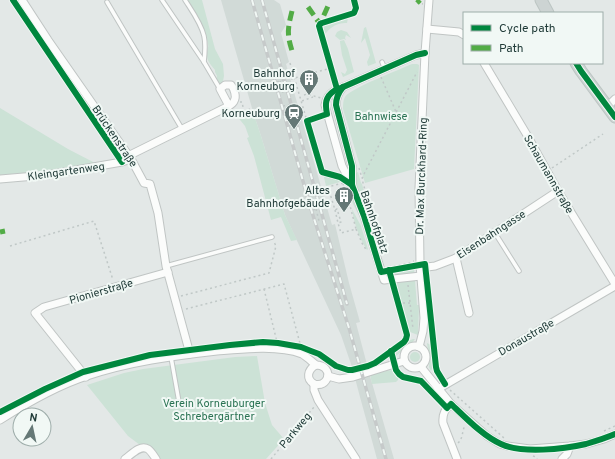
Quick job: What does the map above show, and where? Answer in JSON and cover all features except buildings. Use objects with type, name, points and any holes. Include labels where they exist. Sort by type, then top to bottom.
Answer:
[{"type":"main road","points":[[577,64],[611,103],[615,117]]},
{"type":"street","name":"Brückenstraße","points":[[22,0],[48,40],[130,157],[144,183],[150,184],[158,213],[167,269],[190,354]]},
{"type":"street","name":"Dr. Max Burckhard-Ring","points":[[419,347],[423,331],[424,318],[420,267],[420,188],[425,57],[429,2]]},
{"type":"street","points":[[427,29],[459,32],[463,34]]},
{"type":"street","name":"Bahnhofplatz","points":[[392,279],[384,280],[364,216],[352,185],[342,166],[325,105],[331,92],[382,68],[416,55],[425,57]]},
{"type":"street","name":"Schaumannstraße","points":[[485,64],[558,191],[615,285]]},
{"type":"street","points":[[229,106],[220,89],[225,85],[233,87],[235,92],[235,101]]},
{"type":"street","name":"Bahnhofplatz","points":[[343,87],[338,93],[336,105],[352,169],[352,185]]},
{"type":"street","name":"Kleingartenweg","points":[[0,179],[47,175],[122,162],[182,129],[229,106],[235,101]]},
{"type":"street","name":"Eisenbahngasse","points":[[420,267],[434,266],[456,258],[558,191]]},
{"type":"street","points":[[456,258],[469,313]]},
{"type":"street","points":[[392,279],[420,267]]},
{"type":"street","name":"Pionierstraße","points":[[86,377],[35,313],[44,307],[115,287],[167,269]]},
{"type":"street","name":"Donaustraße","points":[[438,389],[615,285]]},
{"type":"street","points":[[414,346],[419,347],[424,350],[427,356],[426,362],[421,367],[412,368],[404,361],[404,355],[406,350],[414,346]]},
{"type":"street","points":[[0,420],[59,387],[86,377],[133,364],[171,356],[244,349],[267,349],[295,352],[309,358],[316,366]]},
{"type":"street","points":[[328,376],[338,379],[353,377],[404,361]]},
{"type":"street","points":[[316,366],[322,366],[327,370],[328,376],[328,379],[320,385],[314,384],[309,379],[308,375],[310,370],[316,366]]},
{"type":"street","points":[[421,367],[451,404],[487,436],[500,444],[530,449],[570,446],[586,444],[615,434]]},
{"type":"street","points":[[314,384],[314,390],[318,400],[356,459]]},
{"type":"street","points":[[451,404],[444,412],[442,419],[457,459]]},
{"type":"street","points":[[562,459],[567,454],[570,446]]},
{"type":"street","points":[[125,459],[137,449],[141,448],[147,449],[156,459]]},
{"type":"lane","points":[[162,0],[204,62],[220,89]]},
{"type":"lane","points":[[185,0],[201,27],[204,36],[204,62]]},
{"type":"lane","points":[[107,2],[182,129]]},
{"type":"lane","points":[[495,232],[519,272]]},
{"type":"lane","points":[[167,269],[272,237]]},
{"type":"lane","points":[[171,356],[179,402]]},
{"type":"path","points":[[416,0],[418,10]]},
{"type":"path","points":[[289,56],[305,121],[309,128]]},
{"type":"path","points":[[362,179],[425,57]]},
{"type":"path","points":[[329,60],[333,75]]},
{"type":"path","points":[[291,79],[331,68]]},
{"type":"path","points":[[382,68],[396,112]]},
{"type":"path","points":[[277,82],[283,80]]},
{"type":"path","points":[[280,81],[283,93]]},
{"type":"path","points":[[302,101],[314,96],[307,94],[304,95]]},
{"type":"path","points":[[235,101],[242,102],[244,112]]},
{"type":"path","points":[[284,106],[286,104],[290,105]]},
{"type":"path","points":[[244,112],[250,109]]},
{"type":"path","points":[[244,112],[248,114],[254,112]]},
{"type":"path","points":[[289,113],[292,125]]},
{"type":"path","points":[[305,121],[327,114]]},
{"type":"path","points":[[289,126],[295,124]]},
{"type":"path","points":[[547,171],[603,134]]},
{"type":"path","points":[[352,169],[359,167],[367,197]]},
{"type":"path","points":[[346,175],[340,177],[352,185]]},
{"type":"path","points":[[322,189],[328,187],[343,183],[356,229],[341,232],[338,223],[341,222],[337,209],[335,210],[328,187]]},
{"type":"path","points":[[313,210],[319,208]]},
{"type":"path","points":[[316,209],[319,221]]},
{"type":"path","points":[[10,246],[94,221],[115,287]]},
{"type":"path","points":[[175,298],[269,273],[276,246],[272,237]]},
{"type":"path","points":[[381,272],[420,267]]},
{"type":"path","points":[[390,270],[392,279]]},
{"type":"path","points":[[186,309],[284,284],[303,347],[293,346]]},
{"type":"path","points":[[408,285],[413,329]]},
{"type":"path","points":[[264,289],[278,344]]},
{"type":"path","points":[[398,303],[410,303]]},
{"type":"path","points":[[270,343],[285,345]]},
{"type":"path","points":[[445,384],[450,391],[505,439]]},
{"type":"path","points":[[453,447],[460,442],[463,429],[468,420]]},
{"type":"path","points":[[603,431],[615,426]]},
{"type":"shaded area","points":[[221,0],[274,0],[280,4],[286,25],[281,33],[289,62],[286,64],[332,225],[335,224],[360,322],[356,323],[394,459],[377,459],[352,367],[341,335],[285,215]]},
{"type":"green space","points":[[187,0],[202,0],[215,49],[223,64],[224,76],[221,84],[216,80],[217,76],[215,70],[207,58],[208,45],[205,34]]},
{"type":"green space","points":[[347,17],[347,23],[335,26],[323,35],[321,27],[323,24]]},
{"type":"green space","points":[[366,27],[376,63],[368,66],[367,62],[370,55],[365,38],[361,43],[364,28]]},
{"type":"green space","points":[[341,30],[347,32],[351,38],[346,35],[346,40],[340,40],[335,36],[337,32]]},
{"type":"green space","points":[[344,40],[354,72],[343,77],[341,72],[345,74],[347,70],[342,55],[340,41]]},
{"type":"green space","name":"Bahnwiese","points":[[412,64],[419,65],[414,169],[365,183],[343,109],[344,98],[349,93],[365,84]]},
{"type":"green space","points":[[0,108],[68,149],[97,164],[46,171],[0,175]]},
{"type":"green space","points":[[241,110],[243,118],[254,115],[285,215],[297,240],[291,241],[281,217],[271,220],[254,156],[247,138],[249,137],[245,126],[236,115]]},
{"type":"green space","points":[[358,172],[372,220],[370,221],[355,179],[356,173]]},
{"type":"green space","points":[[323,173],[339,178],[340,182],[326,186]]},
{"type":"green space","points":[[347,184],[362,221],[346,187]]},
{"type":"green space","points":[[352,209],[361,226],[368,249],[367,250],[357,230]]},
{"type":"green space","points":[[414,268],[417,305],[419,305],[418,335],[410,332],[402,313],[391,272]]},
{"type":"green space","points":[[415,339],[412,343],[406,346],[396,356],[395,353],[408,341]]},
{"type":"green space","points":[[427,343],[431,345],[433,367],[431,371],[429,367],[430,356]]},
{"type":"green space","points":[[413,352],[417,352],[419,353],[419,361],[413,362],[410,359],[410,355]]},
{"type":"green space","name":"Verein Korneuburger Schrebergärtner","points":[[257,356],[265,403],[272,425],[284,439],[266,459],[160,459],[149,446],[140,445],[128,436],[87,385],[124,373],[143,369],[235,357]]},
{"type":"green space","points":[[392,370],[398,376],[398,380],[396,382],[372,384],[370,374]]},
{"type":"railway","points":[[252,0],[310,206],[349,328],[386,459]]},
{"type":"railway","points":[[262,0],[347,304]]},
{"type":"marked path","points":[[417,3],[420,0]]},
{"type":"marked path","points":[[308,7],[320,24],[328,6]]},
{"type":"marked path","points":[[292,11],[288,33],[293,54]]},
{"type":"marked path","points":[[0,232],[5,231]]},
{"type":"cycle path","points":[[13,0],[122,162]]},
{"type":"cycle path","points":[[337,89],[319,26],[322,23],[354,13],[356,8],[354,0]]},
{"type":"cycle path","points":[[352,185],[340,177],[322,172],[307,121],[327,114],[326,101],[334,91],[416,55],[425,53]]},
{"type":"cycle path","points":[[577,64],[615,117]]},
{"type":"cycle path","points":[[343,87],[336,100],[336,105],[352,166],[352,185],[364,216],[381,272],[425,264],[436,367],[445,384]]},
{"type":"cycle path","points":[[0,412],[83,372],[150,355],[263,342],[301,347],[319,354],[336,366],[348,370],[368,366],[375,363],[404,342],[407,335],[389,270]]},
{"type":"cycle path","points":[[391,351],[396,370],[399,374],[403,377],[421,381],[447,408],[451,404],[481,432],[501,444],[520,449],[555,449],[586,444],[615,434]]},
{"type":"place","name":"Bahnhof Korneuburg","points":[[309,96]]},
{"type":"place","name":"Korneuburg","points":[[294,130]]},
{"type":"place","name":"Altes Bahnhofgebäude","points":[[344,213]]}]
